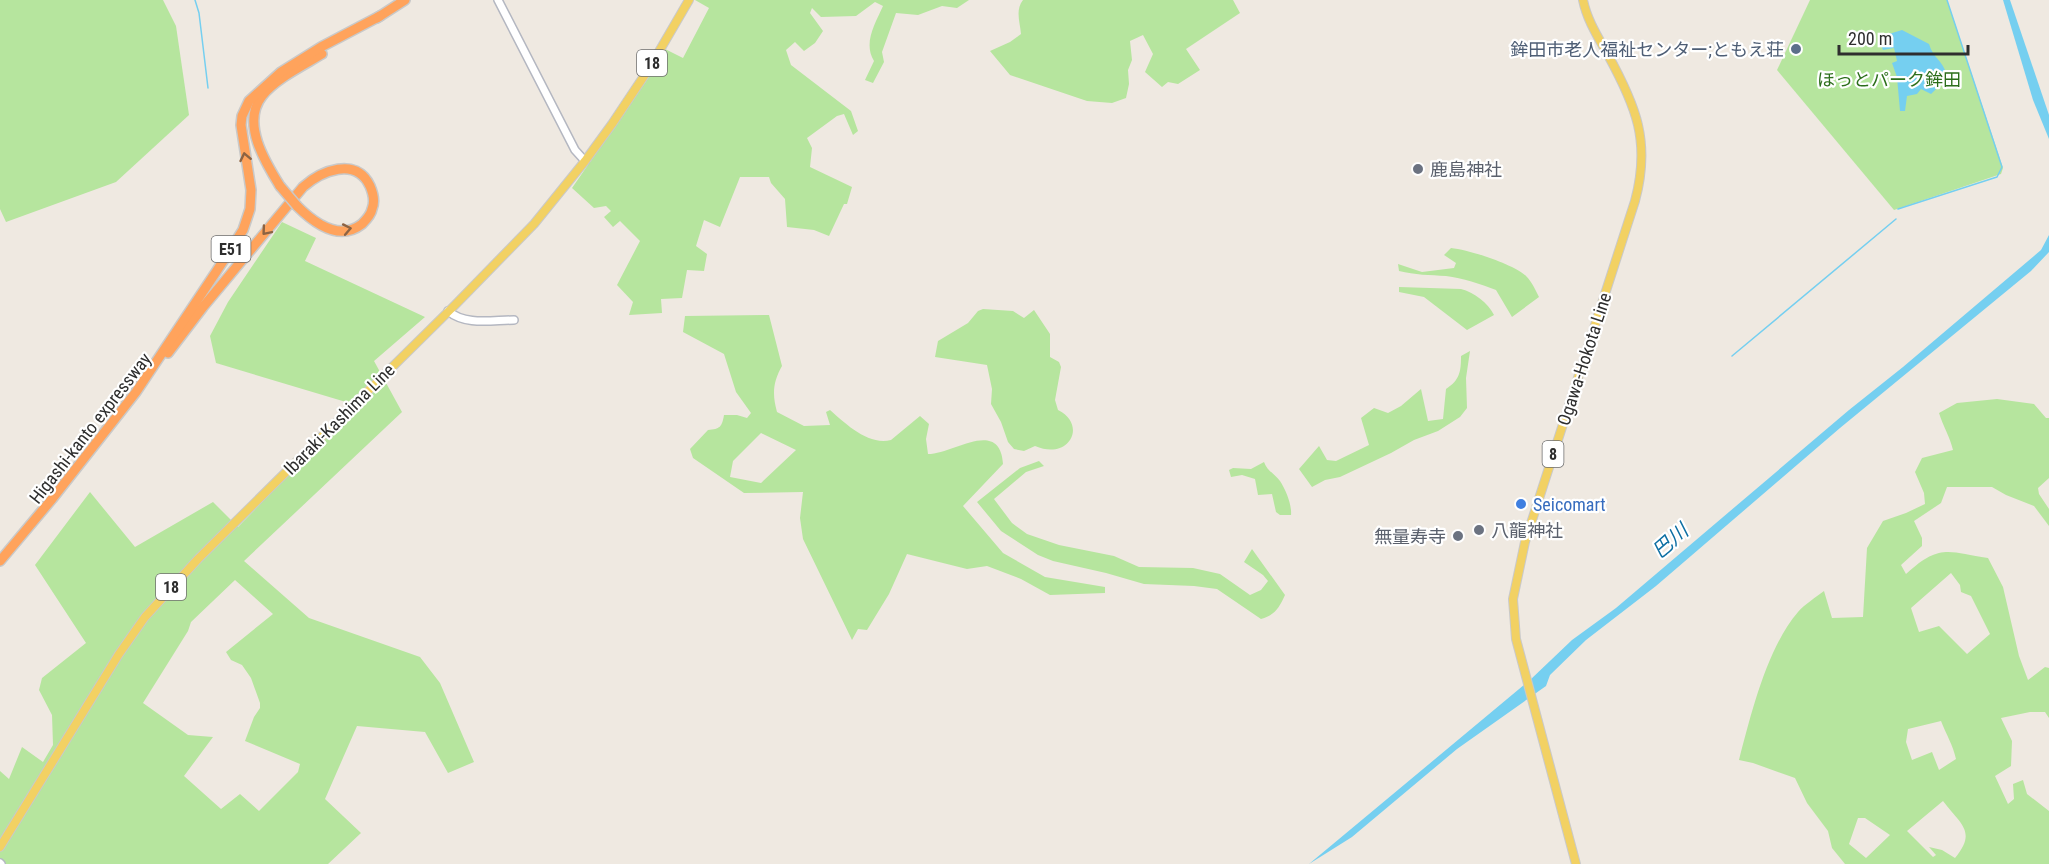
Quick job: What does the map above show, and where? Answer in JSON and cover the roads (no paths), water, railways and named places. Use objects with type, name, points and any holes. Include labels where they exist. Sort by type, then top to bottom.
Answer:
[{"type":"highway","points":[[380,16],[405,0]]},
{"type":"highway","name":"Higashi-kanto expressway","points":[[0,561],[136,392],[223,263],[247,219],[251,190],[242,136],[242,116],[249,101],[285,69],[380,16]]},
{"type":"highway","name":"Higashi-kanto expressway","points":[[0,568],[88,459],[203,307],[303,187],[331,170],[350,169],[366,179],[370,187],[374,202],[368,217],[347,231],[328,229],[319,225],[297,206],[280,186],[263,156],[254,119],[258,102],[268,89],[380,16]]},
{"type":"main road","points":[[498,0],[575,150],[585,161]]},
{"type":"main road","name":"Ibaraki-Kashima Line","points":[[0,847],[118,654],[152,610],[205,552],[534,224],[585,161],[634,91],[689,0]]},
{"type":"main road","name":"Ogawa-Hokota Line","points":[[1576,864],[1516,639],[1513,614],[1514,593],[1522,553],[1635,201],[1641,173],[1641,143],[1631,99],[1590,23],[1583,0]]},
{"type":"main road","points":[[448,311],[466,321],[514,320]]},
{"type":"water","points":[[2003,0],[2010,0],[2049,115],[2049,139],[2033,100]]},
{"type":"water","points":[[1902,30],[1929,44],[1946,73],[1940,77],[1940,85],[1931,94],[1921,89],[1917,94],[1907,96],[1905,111],[1900,111],[1897,77],[1892,63],[1897,61],[1894,48],[1883,50],[1881,45],[1886,42],[1889,34]]},
{"type":"water","points":[[2049,235],[2049,252],[2031,271],[1840,428],[1656,586],[1586,640],[1550,675],[1546,686],[1457,749],[1352,837],[1309,864],[1530,680],[1572,640],[1616,608],[2041,250]]},
{"type":"waterway","points":[[195,0],[199,13],[208,88]]},
{"type":"waterway","points":[[1898,209],[1997,177],[2002,167],[1947,0]]},
{"type":"waterway","points":[[1732,356],[1896,219]]},
{"type":"place","name":"鉾田市老人福祉センター;ともえ荘","points":[[1796,49]]},
{"type":"place","name":"鹿島神社","points":[[1418,169]]},
{"type":"place","name":"Seicomart","points":[[1521,504]]},
{"type":"place","name":"八龍神社","points":[[1479,530]]},
{"type":"place","name":"無量寿寺","points":[[1458,536]]},
{"type":"park label","name":"ほっとパーク鉾田","points":[[1889,79]]},
{"type":"water label","name":"巴川","points":[[1670,541]]}]
